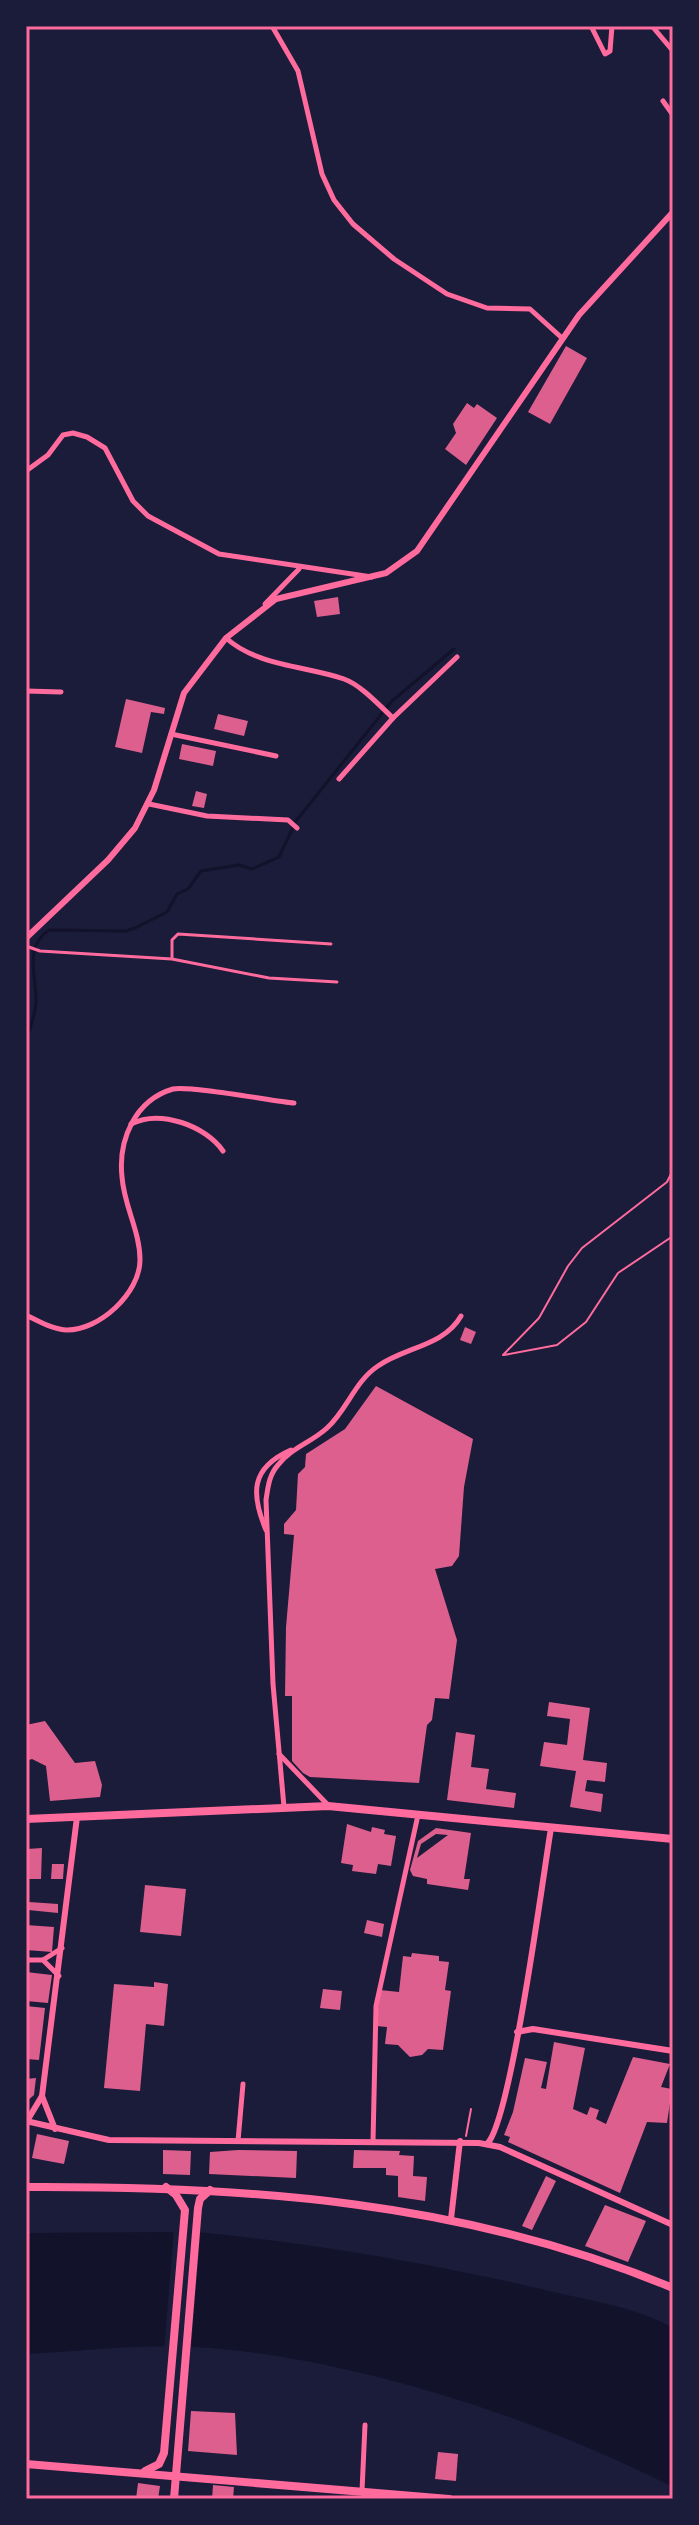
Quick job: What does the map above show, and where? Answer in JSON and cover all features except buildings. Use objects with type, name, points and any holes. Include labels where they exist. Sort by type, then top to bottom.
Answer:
[{"type":"main road","points":[[26,1819],[328,1806],[673,1839]]},
{"type":"main road","points":[[26,2187],[165,2186],[391,2208],[451,2219],[593,2258],[673,2288]]},
{"type":"main road","points":[[143,2472],[161,2461],[185,2210],[176,2195],[165,2186]]},
{"type":"main road","points":[[174,2499],[198,2208],[200,2199],[210,2189]]},
{"type":"main road","points":[[26,2464],[176,2475],[362,2495],[449,2499]]},
{"type":"street","points":[[272,26],[298,71],[322,174],[334,200],[353,224],[394,259],[447,294],[487,308],[530,309],[562,338]]},
{"type":"street","points":[[591,26],[605,54],[610,51],[612,26]]},
{"type":"street","points":[[652,26],[673,51]]},
{"type":"street","points":[[663,101],[673,115]]},
{"type":"street","points":[[265,604],[297,591],[372,577],[398,566],[428,537],[562,338],[600,290],[673,212]]},
{"type":"street","points":[[26,471],[48,455],[63,435],[73,433],[87,437],[105,448],[133,501],[148,516],[219,554],[299,569],[350,571],[372,577]]},
{"type":"street","points":[[27,936],[108,860],[135,828],[149,804],[170,734],[191,680],[226,638],[299,569]]},
{"type":"street","points":[[226,638],[237,648],[266,659],[344,679],[393,718]]},
{"type":"street","points":[[339,779],[393,718],[457,657]]},
{"type":"street","points":[[26,691],[61,692]]},
{"type":"street","points":[[170,734],[276,756]]},
{"type":"street","points":[[149,804],[207,816],[288,820],[297,828]]},
{"type":"street","points":[[26,1315],[66,1330],[94,1323],[124,1299],[139,1272],[138,1237],[121,1175],[124,1145],[131,1124],[149,1101],[175,1088],[294,1103]]},
{"type":"street","points":[[131,1124],[149,1118],[186,1125],[209,1133],[223,1151]]},
{"type":"street","points":[[267,1535],[255,1502],[256,1486],[270,1463],[326,1429],[369,1372],[390,1358],[454,1328],[461,1316]]},
{"type":"street","points":[[284,1807],[278,1753],[267,1535],[270,1478],[276,1467],[296,1448]]},
{"type":"street","points":[[278,1753],[328,1806]]},
{"type":"street","points":[[373,2142],[376,2006],[418,1814]]},
{"type":"street","points":[[77,1817],[42,2096],[26,2121],[109,2140],[462,2141],[487,2144],[500,2147],[673,2225]]},
{"type":"street","points":[[500,2147],[497,2130],[520,2020],[551,1828]]},
{"type":"street","points":[[26,1960],[43,1960],[63,1947]]},
{"type":"street","points":[[43,1960],[59,1976]]},
{"type":"street","points":[[520,2020],[533,2029]]},
{"type":"street","points":[[517,2032],[533,2029],[673,2051]]},
{"type":"street","points":[[238,2141],[243,2084]]},
{"type":"street","points":[[42,2096],[55,2129]]},
{"type":"street","points":[[487,2144],[497,2130]]},
{"type":"street","points":[[451,2219],[462,2141]]},
{"type":"street","points":[[362,2495],[365,2425]]},
{"type":"lane","points":[[172,959],[172,940],[178,934],[331,944]]},
{"type":"lane","points":[[26,946],[40,951],[172,959],[269,978],[337,982]]},
{"type":"path","points":[[673,1170],[667,1182],[582,1248],[568,1266],[539,1318],[503,1355],[557,1345],[586,1322],[618,1273],[673,1236]]},
{"type":"path","points":[[462,2141],[471,2109]]},
{"type":"shaded area","points":[[196,2232],[328,2248],[458,2271],[611,2305],[673,2328],[673,2487],[562,2437],[502,2415],[441,2394],[317,2363],[256,2353],[175,2346],[26,2354],[26,2233]]},
{"type":"pier","points":[[174,2228],[201,2229],[191,2351],[164,2351]]},
{"type":"waterway","points":[[26,1039],[36,1002],[33,963],[36,945],[41,937],[49,930],[126,931],[135,928],[167,912],[177,894],[188,889],[201,871],[239,865],[252,869],[279,857],[296,821],[392,701],[454,649]]}]
